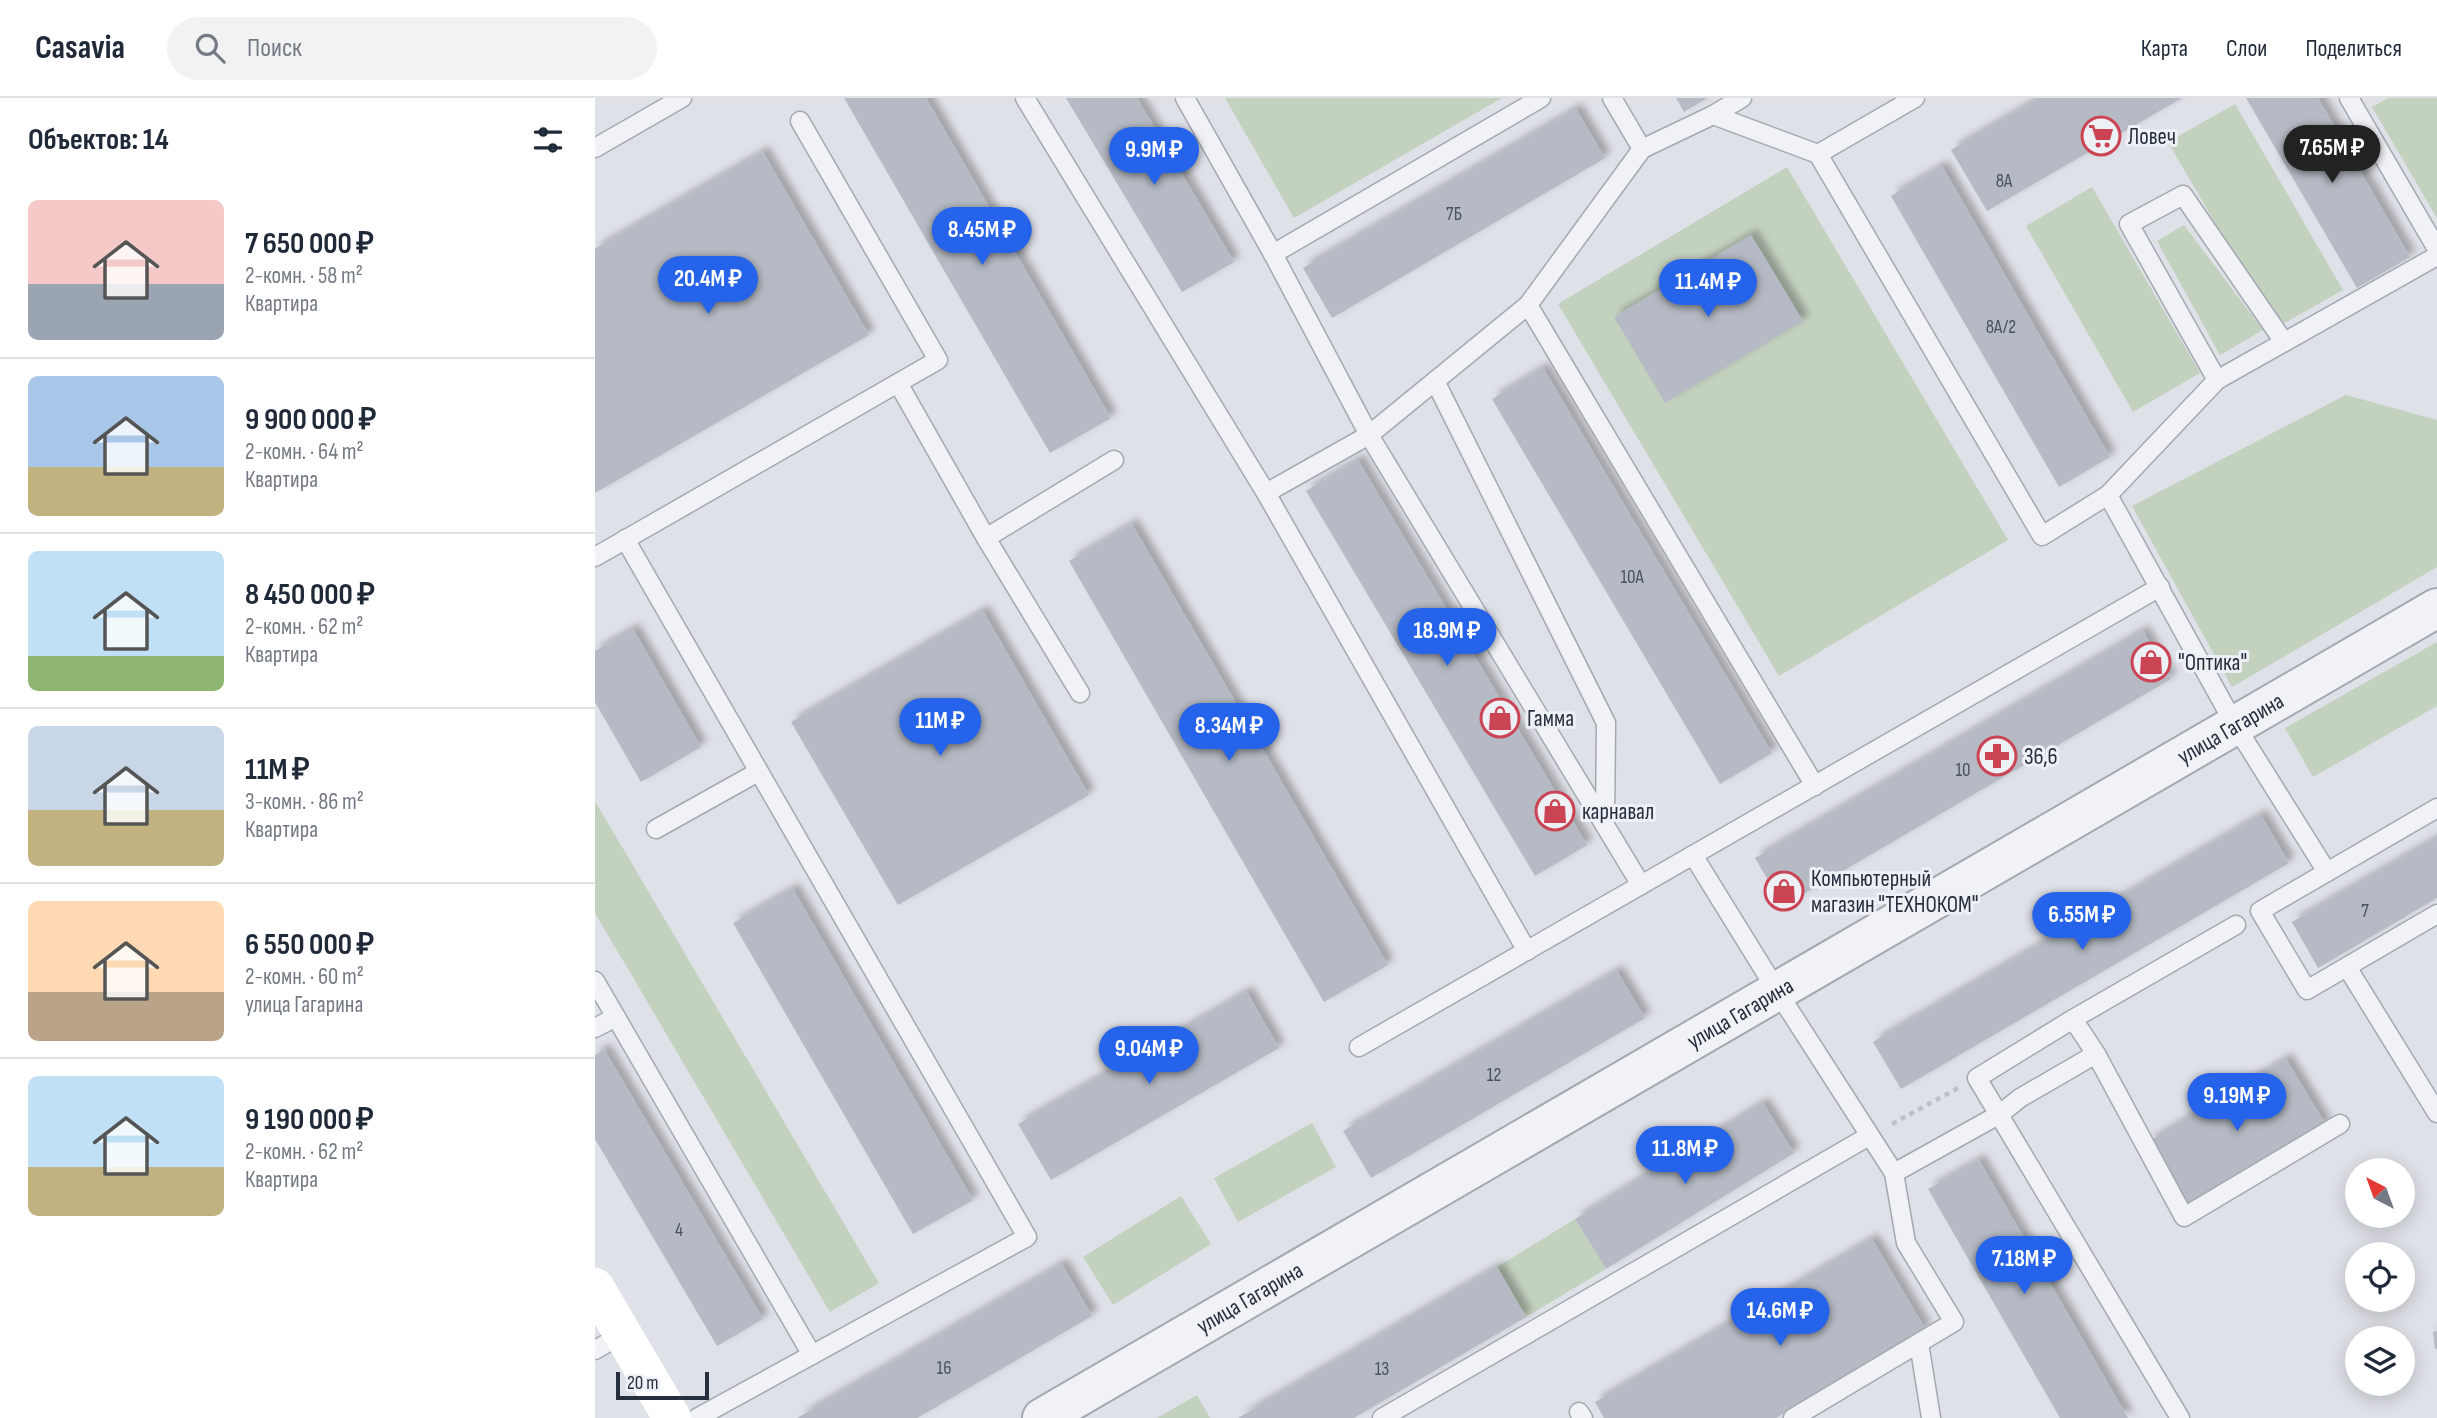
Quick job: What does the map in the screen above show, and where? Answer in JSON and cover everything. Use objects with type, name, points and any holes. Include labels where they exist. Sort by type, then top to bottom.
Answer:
[{"type":"main road","points":[[595,1287],[609,1342],[672,1418]]},
{"type":"street","name":"улица Гагарина","points":[[1042,1418],[2437,608]]},
{"type":"lane","points":[[595,148],[682,98]]},
{"type":"lane","points":[[1025,98],[1266,493],[1527,951]]},
{"type":"lane","points":[[1185,98],[1273,254],[1369,435],[1641,885]]},
{"type":"lane","points":[[1273,254],[1541,98]]},
{"type":"lane","points":[[1612,98],[1643,149]]},
{"type":"lane","points":[[1266,493],[1369,435],[1528,305],[1643,149],[1742,98]]},
{"type":"lane","points":[[1818,154],[1916,98]]},
{"type":"lane","points":[[2349,98],[2437,249]]},
{"type":"lane","points":[[1713,115],[1818,154],[2042,536],[2108,495],[2217,380],[2437,256]]},
{"type":"lane","points":[[595,557],[938,360],[800,121]]},
{"type":"lane","points":[[2217,380],[2129,224],[2183,195],[2284,342]]},
{"type":"lane","points":[[1528,305],[1815,786]]},
{"type":"lane","points":[[1435,381],[1606,723],[1605,825]]},
{"type":"lane","points":[[898,383],[986,538],[1080,693]]},
{"type":"lane","points":[[986,538],[1114,460]]},
{"type":"lane","points":[[2108,495],[2235,725],[2327,872]]},
{"type":"lane","points":[[625,539],[1027,1237],[697,1418]]},
{"type":"lane","points":[[1359,1047],[2160,587]]},
{"type":"lane","points":[[656,829],[758,772]]},
{"type":"lane","points":[[2437,808],[2260,911],[2307,990],[2437,914]]},
{"type":"lane","points":[[1693,855],[1894,1173],[1906,1243],[1954,1322],[1793,1418]]},
{"type":"lane","points":[[2180,1418],[1977,1078],[2236,925]]},
{"type":"lane","points":[[2347,967],[2437,1113]]},
{"type":"lane","points":[[595,981],[811,1355]]},
{"type":"lane","points":[[595,1028],[616,1017]]},
{"type":"lane","points":[[2073,1019],[2096,1054],[2184,1217],[2340,1124]]},
{"type":"lane","points":[[1894,1173],[2000,1114],[2020,1098],[2096,1054]]},
{"type":"lane","points":[[1382,1418],[1870,1136]]},
{"type":"lane","points":[[1919,1343],[1931,1418]]},
{"type":"path","points":[[1870,1136],[1977,1078]]},
{"type":"green space","points":[[1225,98],[1502,98],[1294,218]]},
{"type":"green space","points":[[2388,98],[2437,98],[2437,218],[2372,107]]},
{"type":"green space","points":[[2235,104],[2343,290],[2276,328],[2168,142]]},
{"type":"green space","points":[[1787,167],[2008,540],[1779,676],[1558,304]]},
{"type":"green space","points":[[2092,187],[2200,373],[2133,412],[2026,226]]},
{"type":"green space","points":[[2184,225],[2263,330],[2220,355],[2157,241]]},
{"type":"green space","points":[[2346,395],[2437,420],[2437,567],[2232,687],[2132,506]]},
{"type":"green space","points":[[2437,642],[2437,706],[2313,777],[2285,728]]},
{"type":"green space","points":[[595,801],[879,1283],[830,1312],[595,913]]},
{"type":"green space","points":[[1312,1123],[1336,1167],[1238,1222],[1214,1178]]},
{"type":"green space","points":[[1181,1196],[1211,1244],[1113,1305],[1083,1257]]},
{"type":"green space","points":[[1575,1219],[1606,1269],[1526,1317],[1497,1267]]},
{"type":"green space","points":[[1197,1395],[1210,1418],[1157,1418]]},
{"type":"building","points":[[844,98],[926,98],[1111,418],[1050,453]]},
{"type":"building","points":[[1066,98],[1137,98],[1234,262],[1182,292]]},
{"type":"building","points":[[1676,98],[1707,98],[1684,112]]},
{"type":"building","points":[[2040,98],[2182,98],[1987,211],[1951,150]]},
{"type":"building","points":[[2246,98],[2318,98],[2410,257],[2357,288]]},
{"type":"building","points":[[1576,109],[1605,158],[1332,318],[1303,268]]},
{"type":"building","points":[[763,152],[869,335],[595,493],[595,249]]},
{"type":"building","points":[[1942,166],[2110,457],[2059,487],[1891,196]]},
{"type":"building","points":[[1751,235],[1803,321],[1665,403],[1614,317]]},
{"type":"building","points":[[1543,368],[1772,753],[1720,784],[1492,399]]},
{"type":"building","points":[[1358,460],[1587,845],[1535,876],[1306,491]]},
{"type":"building","points":[[1132,524],[1388,965],[1324,1002],[1069,561]]},
{"type":"building","points":[[983,611],[1089,795],[898,905],[791,722]]},
{"type":"building","points":[[633,629],[701,747],[641,782],[595,702],[595,651]]},
{"type":"building","points":[[2143,631],[2171,679],[1783,906],[1755,858]]},
{"type":"building","points":[[2261,815],[2289,863],[1901,1089],[1873,1042]]},
{"type":"building","points":[[2437,838],[2437,898],[2318,968],[2292,922]]},
{"type":"building","points":[[793,889],[973,1200],[913,1234],[733,923]]},
{"type":"building","points":[[1617,971],[1645,1018],[1371,1178],[1343,1131]]},
{"type":"building","points":[[1247,992],[1279,1048],[1051,1180],[1018,1124]]},
{"type":"building","points":[[604,1049],[763,1319],[717,1346],[595,1139],[595,1055]]},
{"type":"building","points":[[2286,1059],[2326,1125],[2188,1207],[2148,1142]]},
{"type":"building","points":[[1763,1103],[1794,1153],[1606,1269],[1575,1219]]},
{"type":"building","points":[[1979,1160],[2128,1418],[2060,1418],[1928,1189]]},
{"type":"building","points":[[1872,1239],[1926,1330],[1776,1418],[1604,1418],[1595,1402]]},
{"type":"building","points":[[1062,1264],[1092,1316],[917,1418],[797,1418]]},
{"type":"building","points":[[1497,1267],[1526,1317],[1354,1418],[1238,1418]]},
{"type":"building","points":[[2437,1331],[2437,1349],[2435,1349],[2433,1332]]},
{"type":"place","name":"Ловеч","points":[[2101,136]]},
{"type":"place","name":"\"Оптика\"","points":[[2151,662]]},
{"type":"place","name":"Гамма","points":[[1500,718]]},
{"type":"place","name":"36,6","points":[[1997,756]]},
{"type":"place","name":"карнавал","points":[[1555,811]]},
{"type":"place","name":"Компьютерный магазин \"ТЕХНОКОМ\"","points":[[1784,891]]}]
